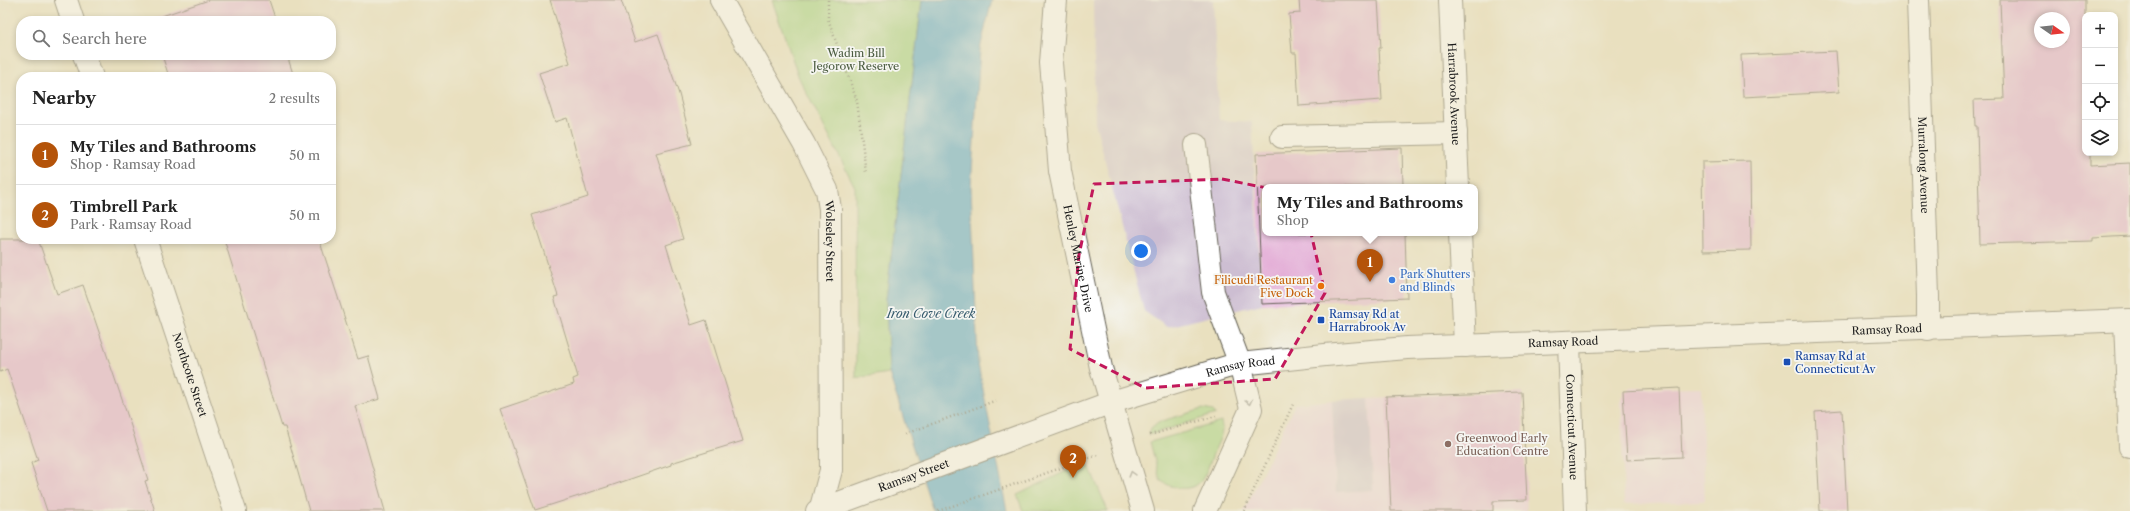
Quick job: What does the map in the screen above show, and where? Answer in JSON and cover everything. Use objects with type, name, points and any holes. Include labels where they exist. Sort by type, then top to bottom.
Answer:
[{"type":"street","points":[[66,0],[71,16]]},
{"type":"street","name":"Wolseley Street","points":[[721,0],[808,151],[827,190],[830,209],[831,463],[819,511]]},
{"type":"street","name":"Henley Marine Drive","points":[[1056,0],[1051,64],[1060,171],[1101,368],[1143,511]]},
{"type":"street","name":"Harrabrook Avenue","points":[[1450,0],[1458,184]]},
{"type":"street","name":"Murralong Avenue","points":[[1918,0],[1928,329]]},
{"type":"street","points":[[86,60],[90,72]]},
{"type":"street","points":[[1282,137],[1456,133]]},
{"type":"street","points":[[1196,145],[1212,292],[1240,364],[1251,409],[1205,511]]},
{"type":"street","points":[[1460,236],[1465,346]]},
{"type":"street","name":"Northcote Street","points":[[147,244],[235,511]]},
{"type":"street","points":[[2128,321],[2130,447]]},
{"type":"street","name":"Ramsay Road","points":[[1010,440],[1112,402],[1240,364],[1363,351],[1465,346],[2128,321]]},
{"type":"street","name":"Connecticut Avenue","points":[[1569,343],[1574,511]]},
{"type":"street","name":"Ramsay Street","points":[[819,511],[1010,440]]},
{"type":"path","points":[[828,0],[828,19],[857,101],[866,173]]},
{"type":"path","points":[[905,434],[997,400]]},
{"type":"path","points":[[1244,511],[1294,402]]},
{"type":"path","points":[[1144,437],[1217,416]]},
{"type":"path","points":[[938,511],[1102,453]]},
{"type":"highlighted area","points":[[1222,179],[1302,195],[1325,293],[1275,379],[1145,388],[1070,349],[1079,255],[1094,184]]},
{"type":"shaded area","points":[[1093,0],[1213,0],[1219,120],[1252,122],[1262,304],[1167,327],[1144,311],[1095,122]]},
{"type":"shaded area","points":[[1701,387],[1705,501],[1624,504],[1621,397],[1630,388]]},
{"type":"shaded area","name":"Greenwood Early Education Centre","points":[[1522,392],[1527,511],[1244,511],[1295,404],[1332,400],[1336,492],[1373,490],[1369,398]]},
{"type":"shaded area","points":[[1369,398],[1373,490],[1336,492],[1332,400]]},
{"type":"green space","name":"Wadim Bill Jegorow Reserve","points":[[772,0],[922,0],[886,300],[889,373],[856,378],[855,187],[799,78]]},
{"type":"green space","points":[[1203,409],[1213,411],[1216,414],[1149,435],[1151,428],[1158,422]]},
{"type":"green space","points":[[1221,422],[1222,430],[1220,438],[1205,474],[1198,484],[1193,487],[1181,488],[1170,486],[1160,480],[1150,442]]},
{"type":"green space","points":[[1087,461],[1108,511],[1023,511],[1017,495]]},
{"type":"water","name":"Iron Cove Creek","points":[[922,0],[992,0],[980,49],[971,187],[978,364],[1007,511],[933,511],[889,373],[886,300]]},
{"type":"building","points":[[209,0],[269,0],[274,16],[162,16]]},
{"type":"building","points":[[550,0],[621,0],[635,42],[658,34],[679,94],[692,144],[656,153],[683,239],[666,245],[691,325],[706,320],[743,441],[671,463],[671,465],[535,510],[500,409],[574,384],[573,379],[578,377],[554,297],[558,296],[532,215],[588,197],[567,118],[555,122],[539,73],[570,63]]},
{"type":"building","points":[[1299,0],[1378,0],[1382,100],[1299,106],[1296,53],[1292,53],[1289,14],[1300,13]]},
{"type":"building","points":[[2000,0],[2085,0],[2085,12],[2082,12],[2082,156],[2090,156],[2090,165],[2130,163],[2130,236],[2093,238],[2093,241],[1980,244],[1977,126],[1975,126],[1974,100],[2004,99]]},
{"type":"building","points":[[1836,51],[1839,92],[1743,97],[1741,55]]},
{"type":"building","points":[[164,60],[289,60],[292,72],[167,72]]},
{"type":"building","points":[[1402,148],[1403,184],[1262,184],[1262,236],[1405,236],[1407,298],[1262,304],[1256,154]]},
{"type":"building","points":[[1750,161],[1751,250],[1703,251],[1702,162]]},
{"type":"building","points":[[0,239],[16,239],[16,244],[40,244],[57,294],[83,285],[129,420],[148,480],[145,481],[155,511],[47,511],[31,463],[38,460],[7,369],[0,372]]},
{"type":"building","points":[[226,244],[321,244],[358,359],[368,356],[380,399],[355,406],[385,511],[309,511],[285,427],[282,427]]},
{"type":"building","points":[[1679,388],[1682,457],[1627,460],[1623,391]]},
{"type":"building","name":"Greenwood Early Education Centre","points":[[1522,392],[1527,500],[1493,501],[1493,511],[1391,511],[1386,397]]},
{"type":"building","points":[[1842,410],[1847,511],[1820,511],[1815,412]]},
{"type":"place","name":"Park Shutters and Blinds","points":[[1392,280]]},
{"type":"place","name":"My Tiles and Bathrooms","points":[[1370,282]]},
{"type":"place","name":"Filicudi Restaurant Five Dock","points":[[1321,286]]},
{"type":"place","name":"Ramsay Rd at Harrabrook Av","points":[[1321,320]]},
{"type":"place","name":"Ramsay Rd at Connecticut Av","points":[[1787,362]]},
{"type":"place","name":"Greenwood Early Education Centre","points":[[1448,444]]},
{"type":"place","name":"Timbrell Park","points":[[1073,478]]}]
